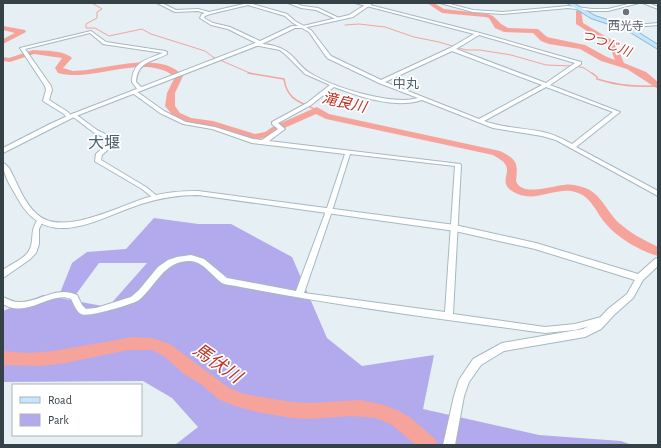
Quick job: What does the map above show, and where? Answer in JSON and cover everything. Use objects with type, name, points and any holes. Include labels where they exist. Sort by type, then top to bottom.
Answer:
[{"type":"main road","points":[[569,3],[593,17],[624,27],[658,47]]},
{"type":"street","points":[[159,3],[175,11],[198,10],[209,13]]},
{"type":"street","points":[[421,99],[414,103],[378,100],[332,86],[302,71],[284,50],[258,44],[229,28],[212,24],[202,18],[203,15],[246,3],[281,13],[313,33],[329,57],[381,82],[495,127],[543,134],[558,139],[658,194]]},
{"type":"street","points":[[290,3],[317,9],[339,19]]},
{"type":"street","points":[[357,3],[369,4],[579,64],[546,85],[479,121]]},
{"type":"street","points":[[442,3],[474,11],[502,13],[560,7],[608,10],[637,3]]},
{"type":"street","points":[[644,3],[658,8]]},
{"type":"street","points":[[3,151],[72,116],[258,44],[294,27],[303,27],[351,16],[369,4]]},
{"type":"street","points":[[624,27],[658,24]]},
{"type":"street","points":[[155,197],[144,188],[98,161],[99,154],[111,144],[112,139],[46,101],[49,90],[48,86],[27,53],[22,48],[91,32],[105,43],[165,52],[165,54],[143,63],[133,78],[137,90],[162,112],[185,123],[214,128],[240,138],[264,142],[458,165],[450,316]]},
{"type":"street","points":[[381,82],[452,49],[478,34]]},
{"type":"street","points":[[452,49],[617,112],[572,147]]},
{"type":"street","points":[[264,142],[282,129],[274,122],[306,105],[332,86]]},
{"type":"street","points":[[299,295],[348,152]]},
{"type":"street","points":[[3,165],[33,216],[40,221],[50,224],[79,224],[155,197],[182,192],[198,193],[455,228],[536,246],[640,278]]},
{"type":"street","points":[[3,275],[27,259],[33,251],[36,239],[35,228],[40,221]]},
{"type":"street","points":[[3,300],[8,304],[20,305],[66,294],[74,297],[79,307],[84,312],[96,311],[134,298],[142,292],[161,269],[170,262],[191,258],[201,261],[225,280],[299,295],[545,330],[575,327],[605,319]]},
{"type":"street","points":[[449,445],[459,396],[464,380],[477,362],[502,347],[584,333],[598,326],[611,312],[630,296],[640,278],[657,262]]},
{"type":"green space","points":[[154,218],[198,224],[231,224],[292,257],[327,338],[362,366],[434,355],[423,409],[539,435],[621,441],[632,445],[175,445],[198,427],[172,398],[143,381],[3,382],[3,311],[43,295],[108,307],[147,263],[99,263],[74,297],[60,293],[72,263],[87,252],[126,249]]},
{"type":"waterway","points":[[92,3],[102,9],[97,12],[97,18],[86,24],[86,28],[95,28],[109,36],[142,29],[151,34],[205,51],[213,57],[251,73]]},
{"type":"waterway","name":"つつじ川","points":[[430,3],[442,11],[486,15],[491,17],[498,26],[507,30],[535,31],[544,39],[552,42],[582,47],[604,59],[630,67],[643,74],[658,86]]},
{"type":"waterway","points":[[579,11],[580,24],[612,44],[621,64]]},
{"type":"waterway","points":[[345,25],[359,24],[385,27],[414,37],[439,42],[466,50],[480,50],[511,55],[546,65],[572,66]]},
{"type":"waterway","name":"滝良川","points":[[3,28],[22,32],[3,42]]},
{"type":"waterway","name":"滝良川","points":[[3,59],[10,60],[33,52],[64,56],[68,58],[59,68],[61,71],[67,73],[84,73],[107,68],[134,65],[165,68],[173,71],[179,76],[171,93],[170,106],[177,115],[189,121],[213,124],[244,135],[255,137],[268,134],[277,128],[317,110],[326,116],[496,153],[506,158],[511,163],[513,168],[510,181],[511,185],[516,189],[532,193],[565,188],[581,190],[591,196],[614,225],[635,240],[658,252]]},
{"type":"waterway","points":[[576,66],[584,68],[593,74]]},
{"type":"waterway","points":[[251,73],[284,79],[288,92],[291,96],[317,110]]},
{"type":"waterway","points":[[592,73],[597,77],[597,79],[620,85],[658,86]]},
{"type":"waterway","name":"馬伏川","points":[[3,358],[28,360],[41,359],[128,344],[152,344],[164,348],[190,369],[235,399],[262,406],[292,410],[310,411],[351,408],[376,410],[384,412],[398,420],[429,445]]},
{"type":"place","name":"西光寺","points":[[626,12]]},
{"type":"district","name":"中丸","points":[[406,84]]},
{"type":"district","name":"大堰","points":[[104,143]]}]
